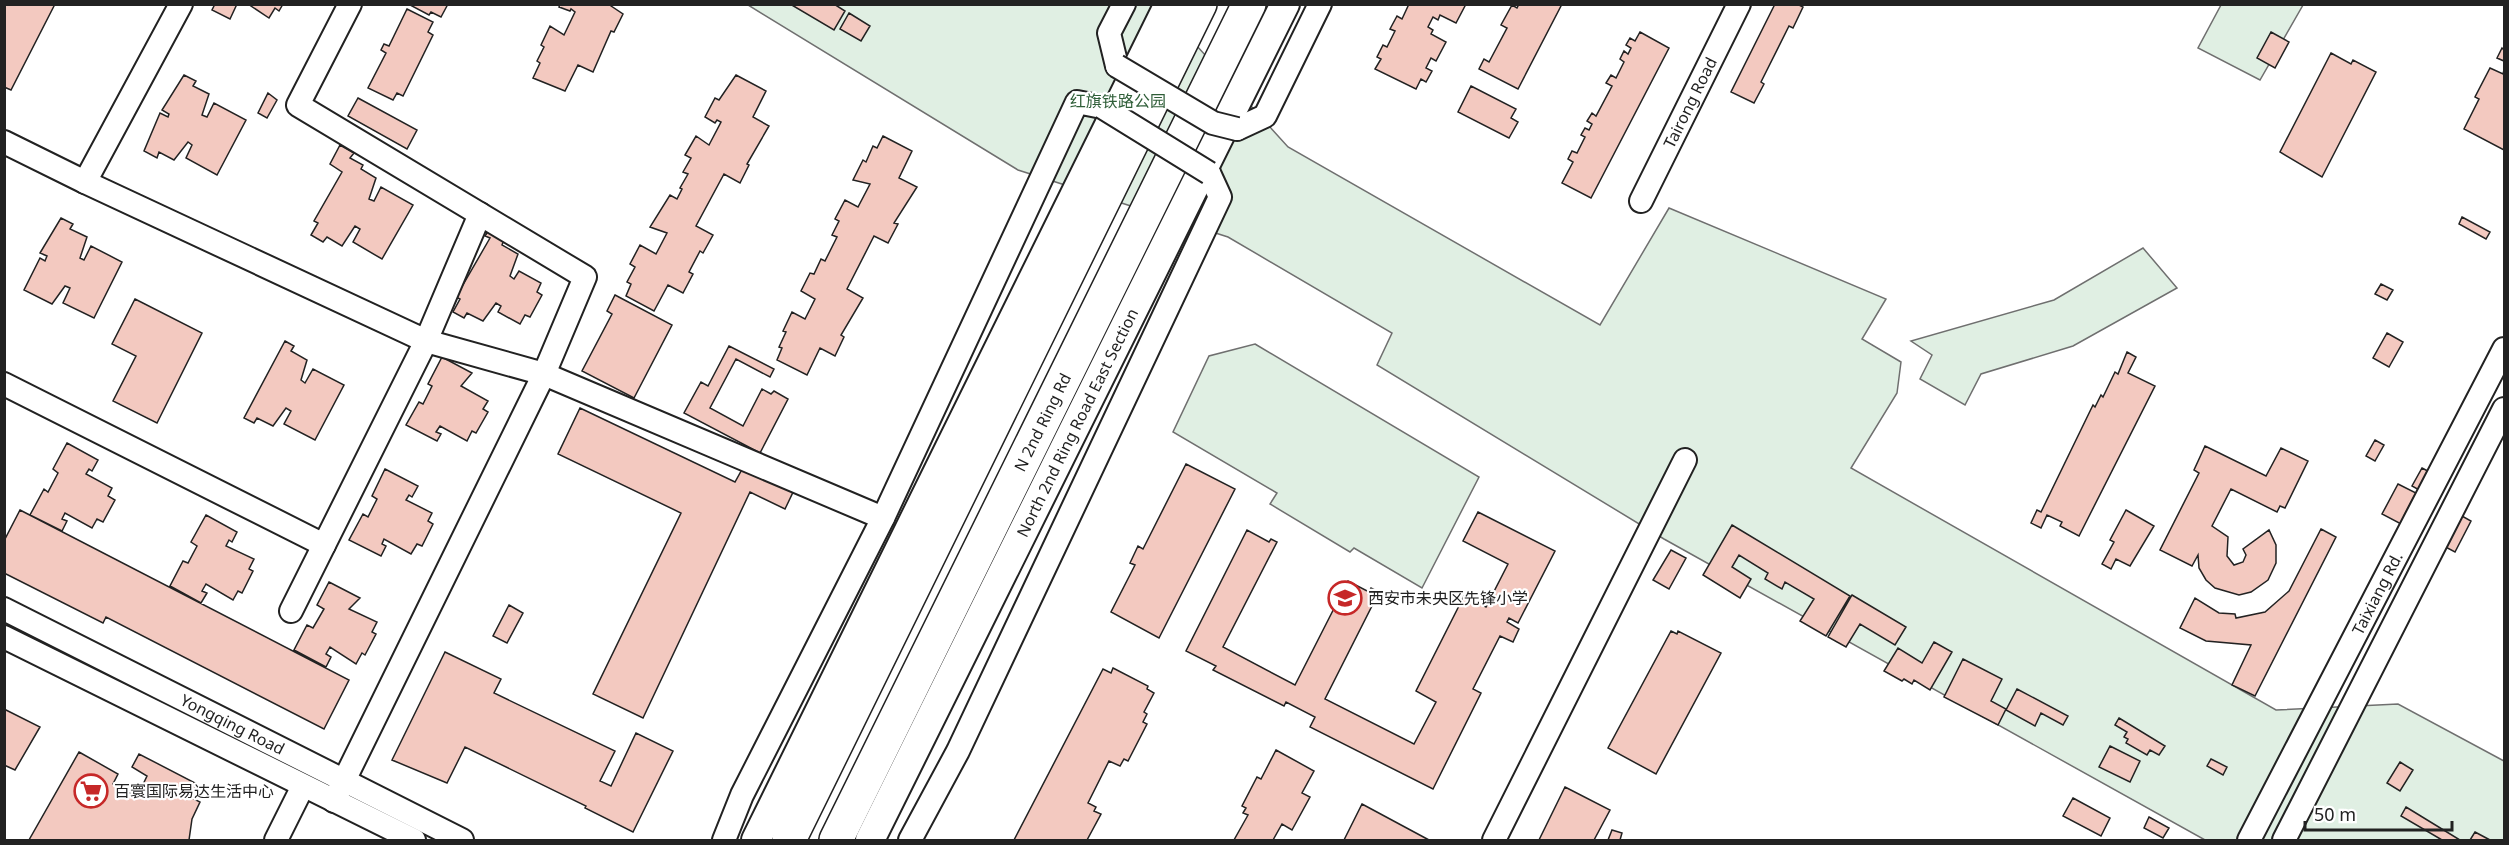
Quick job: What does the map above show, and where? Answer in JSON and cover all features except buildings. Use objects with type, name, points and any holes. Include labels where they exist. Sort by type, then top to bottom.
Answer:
[{"type":"highway","points":[[789,840],[1200,4]]},
{"type":"highway","name":"N 2nd Ring Rd","points":[[836,840],[1250,4]]},
{"type":"highway","points":[[770,840],[820,777]]},
{"type":"main road","points":[[756,840],[1169,4]]},
{"type":"main road","name":"North 2nd Ring Road East Section","points":[[870,840],[1285,4]]},
{"type":"street","points":[[85,182],[181,4]]},
{"type":"street","points":[[339,791],[544,374],[585,277],[298,105],[350,4]]},
{"type":"street","points":[[1124,4],[1109,33],[1117,66],[1213,123],[1237,129],[1265,116],[1320,4]]},
{"type":"street","name":"Tairong Road","points":[[1641,201],[1739,4]]},
{"type":"street","points":[[724,840],[742,795],[883,519],[1077,102],[1102,107],[1209,173],[1220,197],[958,751],[910,840]]},
{"type":"street","points":[[4,142],[85,182],[426,340],[544,374],[883,519]]},
{"type":"street","points":[[291,611],[426,340],[480,214]]},
{"type":"street","name":"Taixiang Rd.","points":[[2249,840],[2505,349]]},
{"type":"street","points":[[4,384],[324,545]]},
{"type":"street","name":"Taixiang Rd.","points":[[2284,840],[2505,410]]},
{"type":"street","points":[[1494,840],[1685,460]]},
{"type":"street","name":"Yongqing Road","points":[[4,609],[339,791],[414,840]]},
{"type":"street","name":"Yongqing Road","points":[[4,637],[303,786],[339,791],[462,840]]},
{"type":"street","points":[[276,840],[303,786]]},
{"type":"green space","name":"红旗铁路公园","points":[[748,5],[1160,5],[1288,147],[1600,325],[1669,208],[1886,299],[1862,339],[1901,362],[1897,393],[1851,468],[2276,710],[2398,704],[2504,761],[2504,840],[2205,840],[1664,539],[1377,365],[1392,333],[1228,237],[1018,170]]},
{"type":"green space","points":[[2221,5],[2303,5],[2260,80],[2198,48]]},
{"type":"green space","points":[[2143,248],[2177,288],[2073,346],[1981,374],[1965,405],[1920,379],[1932,355],[1911,341],[2054,300]]},
{"type":"green space","points":[[1255,344],[1479,477],[1422,588],[1354,548],[1350,552],[1270,504],[1277,493],[1173,432],[1209,356]]},
{"type":"place","name":"西安市未央区先锋小学","points":[[1345,598]]},
{"type":"place","name":"百寰国际易达生活中心","points":[[91,791]]}]
